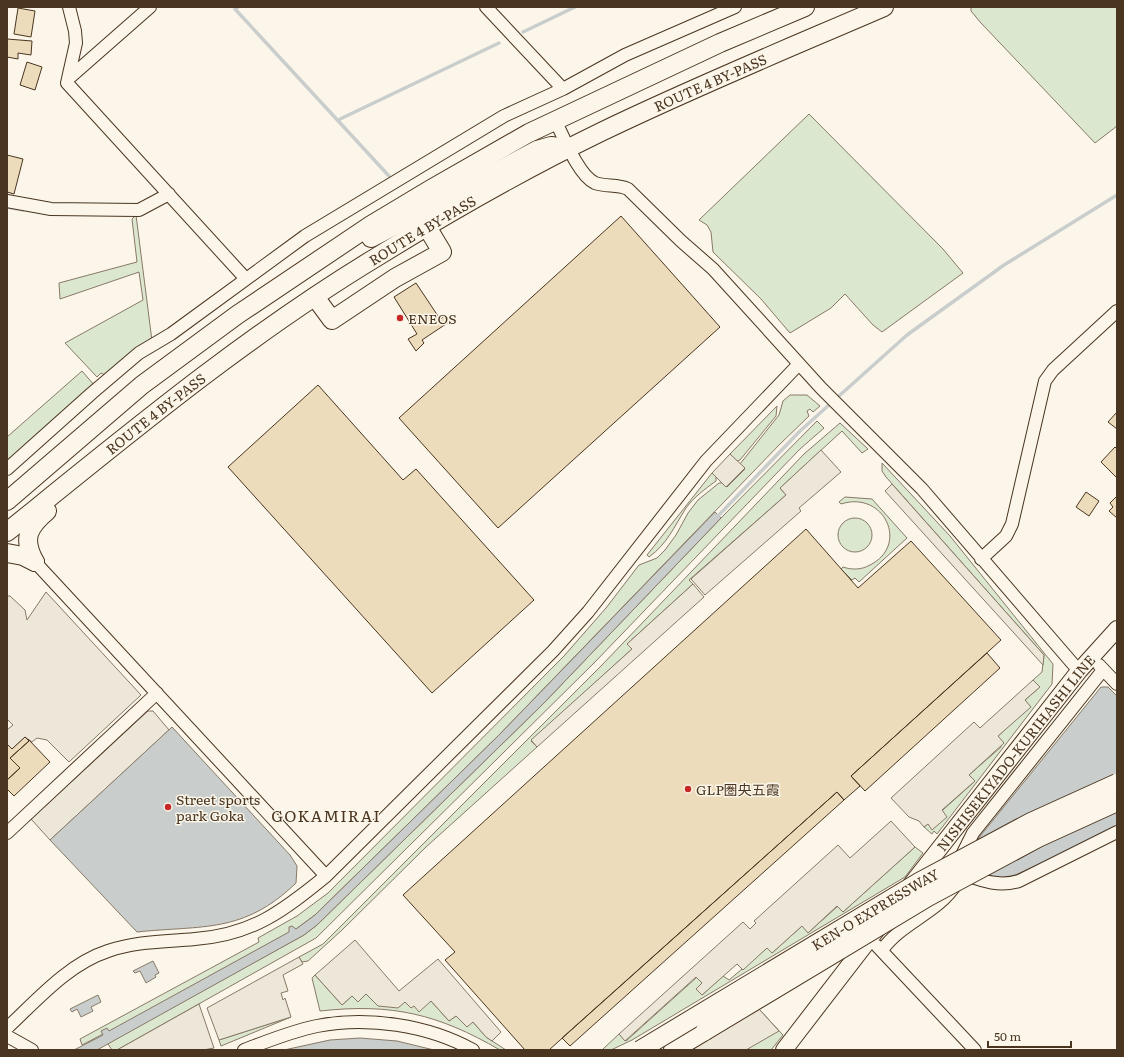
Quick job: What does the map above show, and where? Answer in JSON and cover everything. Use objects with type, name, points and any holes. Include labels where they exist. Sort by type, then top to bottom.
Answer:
[{"type":"highway","name":"ROUTE 4 BY-PASS","points":[[7,502],[64,451],[142,385],[231,320],[371,225],[431,189],[555,120],[720,43],[805,7]]},
{"type":"highway","name":"ROUTE 4 BY-PASS","points":[[7,532],[186,389],[315,297],[380,255],[477,198],[570,148],[722,76],[884,7]]},
{"type":"highway","points":[[298,274],[352,248],[537,150],[551,146],[570,148]]},
{"type":"highway","points":[[315,297],[332,320],[395,278],[442,252],[427,227]]},
{"type":"highway","points":[[35,562],[28,550],[29,532],[34,522],[109,450]]},
{"type":"highway","points":[[7,489],[36,465],[64,451]]},
{"type":"highway","points":[[7,553],[22,556],[35,562]]},
{"type":"highway","name":"KEN-O EXPRESSWAY","points":[[640,1050],[919,882],[1031,822],[1117,783]]},
{"type":"highway","name":"KEN-O EXPRESSWAY","points":[[673,1050],[928,897],[1038,838],[1117,802]]},
{"type":"highway","points":[[676,1050],[705,1031]]},
{"type":"main road","name":"NISHISEKIYADO-KURIHASHI LINE","points":[[784,1050],[1078,672],[1117,629]]},
{"type":"street","points":[[69,7],[75,31],[76,43],[68,83],[246,279]]},
{"type":"street","points":[[68,79],[150,7]]},
{"type":"street","points":[[477,7],[490,22]]},
{"type":"street","points":[[486,7],[563,89]]},
{"type":"street","points":[[7,469],[92,393],[139,354],[171,334],[305,236],[504,116],[563,89],[625,55],[735,7]]},
{"type":"street","points":[[555,120],[585,174],[590,179],[603,185],[622,186],[635,194],[671,232],[713,269],[821,388],[932,499],[1078,672]]},
{"type":"street","points":[[7,201],[51,209],[139,210],[169,194]]},
{"type":"street","points":[[982,559],[1006,536],[1012,524],[1045,381],[1053,370],[1117,311]]},
{"type":"street","points":[[7,1028],[62,977],[106,951],[146,942],[194,940],[240,932],[270,918],[326,876],[553,651],[588,612],[706,462],[799,364]]},
{"type":"street","points":[[35,562],[326,876]]},
{"type":"street","points":[[1091,657],[1117,684]]},
{"type":"street","points":[[882,950],[902,929],[948,896],[956,885],[960,873],[963,853],[973,834],[1103,670]]},
{"type":"street","points":[[7,833],[157,693]]},
{"type":"street","points":[[960,873],[996,884],[1008,884],[1019,881],[1117,832]]},
{"type":"street","points":[[870,938],[975,1050]]},
{"type":"street","points":[[244,1050],[309,1028],[352,1022],[400,1026],[423,1031],[473,1050]]},
{"type":"street","points":[[7,1036],[32,1050]]},
{"type":"green space","points":[[971,7],[1117,7],[1117,126],[1095,143],[981,23],[971,11]]},
{"type":"green space","points":[[809,114],[943,249],[963,273],[882,332],[873,325],[845,294],[831,308],[790,333],[761,299],[713,252],[711,232],[707,225],[699,220]]},
{"type":"green space","points":[[136,215],[152,341],[105,375],[101,373],[97,377],[65,343],[143,300],[139,272],[60,299],[59,283],[137,262],[132,219]]},
{"type":"green space","points":[[82,371],[94,385],[7,464],[7,437]]},
{"type":"green space","points":[[790,395],[807,395],[820,406],[813,412],[810,409],[807,411],[809,416],[779,445],[499,735],[315,915],[296,929],[293,928],[290,932],[109,1032],[102,1031],[103,1034],[82,1045],[80,1039],[259,942],[258,938],[297,916],[328,893],[564,656],[606,608],[639,565],[657,558],[665,550],[698,500],[719,483],[722,483],[727,487],[745,469],[740,464],[779,415],[783,401]]},
{"type":"green space","points":[[777,406],[776,416],[740,460],[737,461],[730,454]]},
{"type":"green space","points":[[817,421],[824,428],[800,449],[594,663],[316,938],[117,1050],[112,1050],[108,1044],[111,1041],[304,935],[317,925],[543,704],[721,518]]},
{"type":"green space","points":[[840,423],[868,449],[862,453],[842,431],[780,488],[786,495],[689,580],[693,584],[627,644],[632,649],[531,741],[537,747],[426,847],[342,930],[308,961],[302,962],[299,957],[323,944],[601,666],[804,454]]},
{"type":"green space","points":[[882,463],[950,536],[1053,664],[1052,684],[937,834],[934,831],[932,834],[924,827],[974,782],[969,775],[1001,747],[998,736],[1030,707],[1025,700],[1040,687],[1033,680],[1042,672],[1044,655],[886,477],[882,471]]},
{"type":"green space","points":[[712,473],[716,477],[716,481],[700,493],[689,504],[661,547],[649,557],[647,555]]},
{"type":"green space","points":[[845,497],[872,499],[907,538],[859,582],[855,578],[852,580],[841,569],[843,567],[860,569],[870,565],[882,556],[888,545],[890,533],[887,522],[880,512],[869,505],[856,502],[841,504],[839,502]]},
{"type":"green space","points":[[852,518],[858,518],[862,519],[869,525],[872,535],[871,542],[865,549],[858,552],[852,552],[848,551],[841,545],[838,538],[838,532],[839,528],[845,521]]},
{"type":"green space","points":[[915,847],[923,853],[905,877],[632,1040],[611,1050],[602,1050],[619,1034],[626,1041],[697,977],[702,983],[702,995],[723,976],[729,980],[767,948],[772,953],[802,926],[809,932],[838,906],[843,912]]},
{"type":"green space","points":[[315,975],[342,1005],[352,996],[366,994],[405,1001],[414,1005],[431,1001],[449,1021],[456,1016],[473,1022],[486,1037],[506,1050],[500,1050],[456,1028],[414,1014],[392,1010],[370,1009],[320,1011],[312,978]]},
{"type":"green space","points":[[759,1009],[783,1035],[771,1050],[692,1050]]},
{"type":"green space","points":[[291,1017],[221,1046],[219,1040]]},
{"type":"shaded area","points":[[821,450],[841,472],[799,508],[801,511],[705,595],[691,579],[786,495],[780,488]]},
{"type":"shaded area","points":[[730,454],[745,468],[726,487],[712,473]]},
{"type":"shaded area","points":[[892,484],[1044,655],[1043,665],[885,491]]},
{"type":"shaded area","points":[[715,512],[721,518],[543,704],[317,925],[304,935],[97,1050],[74,1050],[103,1035],[101,1031],[107,1028],[109,1031],[289,932],[289,927],[292,926],[296,929],[315,915],[499,735]]},
{"type":"shaded area","points":[[693,584],[704,597],[537,747],[531,740],[632,649],[627,644]]},
{"type":"shaded area","points":[[46,592],[141,695],[69,762],[47,740],[37,738],[32,742],[25,737],[12,749],[7,744],[7,730],[13,725],[7,719],[7,596],[10,596],[25,610],[27,620]]},
{"type":"shaded area","points":[[1033,680],[1040,687],[1025,700],[1031,707],[998,736],[1004,743],[969,775],[975,781],[942,810],[947,817],[932,830],[928,824],[924,827],[919,821],[909,817],[891,798],[974,722],[980,728]]},
{"type":"shaded area","points":[[1101,687],[1108,687],[1117,696],[1117,828],[1011,877],[997,879],[970,872],[973,846]]},
{"type":"shaded area","points":[[148,711],[153,711],[169,730],[50,840],[31,819]]},
{"type":"shaded area","points":[[172,727],[290,855],[297,866],[296,883],[277,899],[258,911],[240,919],[202,927],[137,932],[50,840]]},
{"type":"shaded area","points":[[891,821],[915,847],[843,912],[837,906],[808,933],[802,926],[772,953],[767,948],[743,970],[737,964],[702,995],[696,989],[702,983],[696,977],[625,1041],[619,1034],[743,922],[750,929],[756,923],[754,921],[838,845],[850,858]]},
{"type":"shaded area","points":[[355,940],[399,991],[438,959],[501,1032],[492,1041],[486,1037],[473,1022],[467,1027],[456,1016],[449,1021],[431,1001],[419,1012],[414,1006],[411,1008],[405,1002],[398,1008],[378,1006],[366,994],[358,1002],[352,996],[342,1005],[315,975]]},
{"type":"shaded area","points":[[299,957],[303,964],[283,975],[288,991],[281,993],[283,1000],[285,998],[291,1017],[219,1040],[207,1008]]},
{"type":"shaded area","points":[[153,961],[159,973],[155,975],[156,977],[146,983],[140,971],[135,973],[133,971]]},
{"type":"shaded area","points":[[98,995],[101,1002],[91,1007],[93,1011],[81,1017],[77,1009],[72,1012],[70,1009]]},
{"type":"shaded area","points":[[199,1004],[214,1048],[203,1050],[117,1050]]},
{"type":"shaded area","points":[[759,1009],[779,1031],[746,1050],[692,1050]]},
{"type":"shaded area","points":[[360,1038],[397,1041],[434,1050],[284,1050],[330,1040]]},
{"type":"building","points":[[18,8],[35,11],[31,37],[14,34]]},
{"type":"building","points":[[7,39],[32,41],[31,55],[18,53],[18,59],[7,57]]},
{"type":"building","points":[[27,62],[42,67],[35,90],[20,85]]},
{"type":"building","points":[[7,155],[23,159],[14,194],[7,192]]},
{"type":"building","points":[[621,216],[720,327],[498,528],[399,418]]},
{"type":"building","points":[[416,283],[440,319],[445,316],[449,322],[422,340],[424,343],[416,351],[408,339],[417,334],[394,297]]},
{"type":"building","points":[[318,385],[403,480],[416,469],[534,600],[432,693],[228,467]]},
{"type":"building","points":[[1117,412],[1117,429],[1108,422]]},
{"type":"building","points":[[1115,447],[1117,449],[1117,478],[1101,462]]},
{"type":"building","points":[[1086,492],[1099,501],[1089,516],[1076,507]]},
{"type":"building","points":[[1116,497],[1117,518],[1109,511],[1113,507],[1110,503]]},
{"type":"building","name":"GLP圏央五霞","points":[[806,529],[858,588],[911,541],[1001,640],[851,776],[860,786],[844,800],[837,792],[549,1050],[525,1050],[445,960],[455,952],[403,895]]},
{"type":"building","points":[[987,653],[1000,668],[865,791],[851,776]]},
{"type":"building","points":[[25,737],[29,741],[10,758],[20,768],[7,780],[7,744],[12,749]]},
{"type":"building","points":[[28,739],[50,762],[14,796],[7,789],[7,780],[20,768],[10,758],[29,741]]},
{"type":"building","points":[[837,792],[844,800],[570,1046],[562,1038]]},
{"type":"waterway","points":[[238,7],[235,9],[389,176]]},
{"type":"waterway","points":[[523,32],[575,7]]},
{"type":"waterway","points":[[338,120],[499,43]]},
{"type":"waterway","points":[[716,518],[800,431],[907,335],[1004,265],[1117,195]]},
{"type":"waterway","points":[[7,207],[23,210]]},
{"type":"place","name":"ENEOS","points":[[400,318]]},
{"type":"place","name":"GLP圏央五霞","points":[[688,789]]},
{"type":"place","name":"Street sports park Goka","points":[[168,807]]},
{"type":"district","name":"GOKAMIRAI","points":[[326,815]]}]
